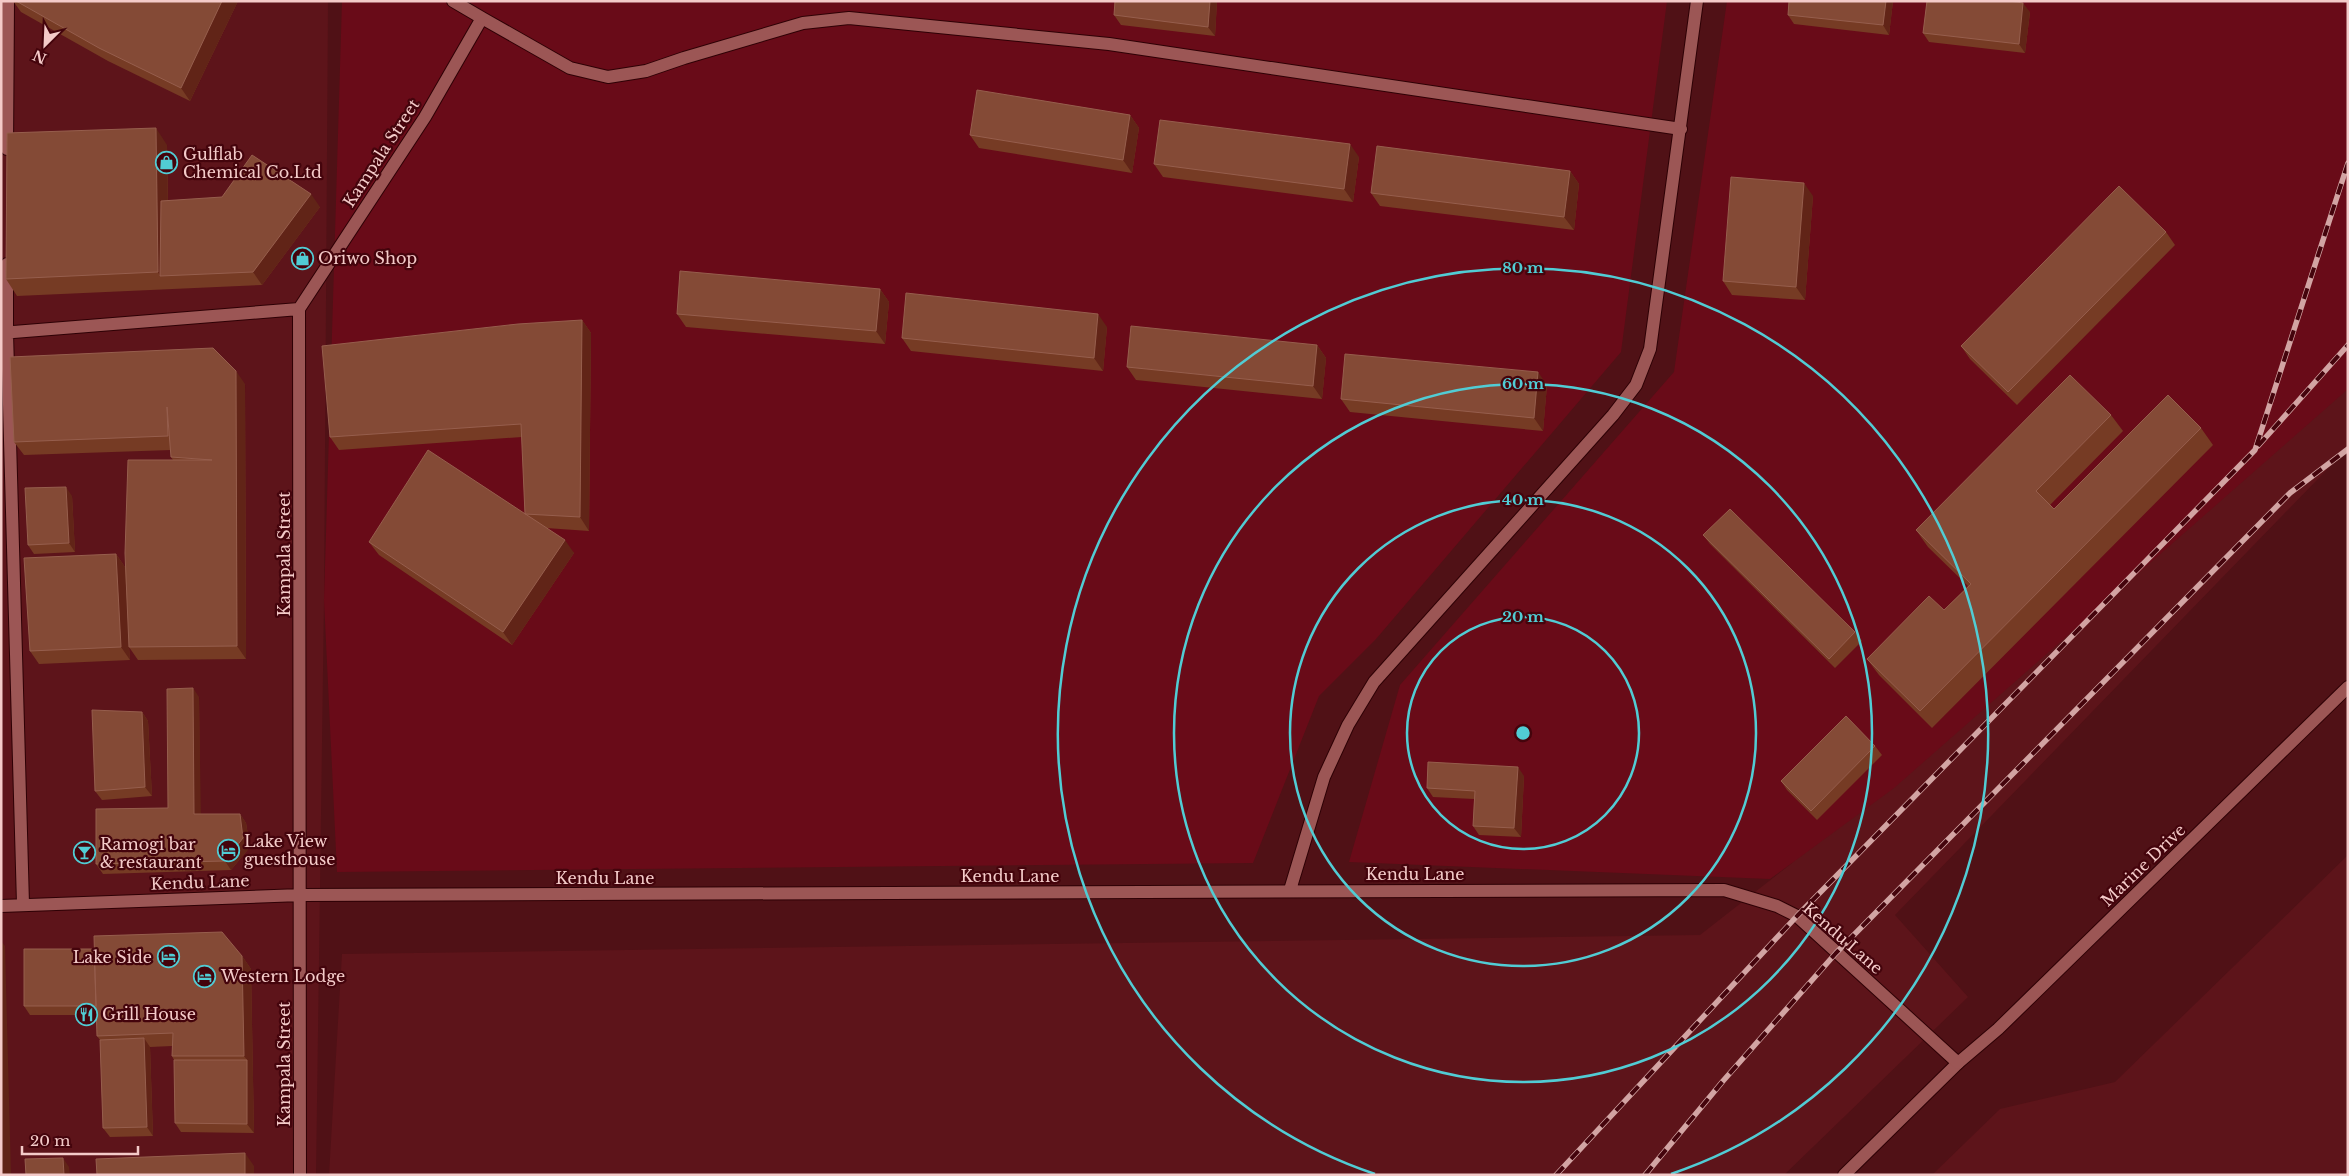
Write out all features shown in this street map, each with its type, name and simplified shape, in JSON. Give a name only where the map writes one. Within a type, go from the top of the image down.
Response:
[{"type":"street","points":[[7,157],[8,1]]},
{"type":"street","points":[[454,1],[570,68],[608,77],[646,71],[803,23],[849,18],[1108,44],[1681,129]]},
{"type":"street","points":[[1290,890],[1324,777],[1348,725],[1374,682],[1613,415],[1636,385],[1650,349],[1697,1]]},
{"type":"street","name":"Kampala Street","points":[[300,1175],[300,309],[426,117],[482,18]]},
{"type":"street","points":[[7,255],[4,333],[23,904]]},
{"type":"street","points":[[4,333],[300,309]]},
{"type":"street","name":"Marine Drive","points":[[1844,1175],[1958,1063],[1998,1029],[2348,686]]},
{"type":"street","name":"Kendu Lane","points":[[1,906],[301,896],[1290,890],[1724,890],[1777,906],[1797,916],[1958,1063]]},
{"type":"shaded area","points":[[1,1],[328,1],[324,600],[316,1175],[1,1175]]},
{"type":"shaded area","points":[[342,1],[1667,1],[1621,352],[1376,639],[1319,696],[1253,863],[337,872],[324,600]]},
{"type":"shaded area","points":[[1727,1],[2348,1],[2348,389],[1894,788],[1770,879],[1349,862],[1400,685],[1674,372]]},
{"type":"shaded area","points":[[2348,1],[2348,448],[1895,915],[1968,997],[1784,1175],[329,1175],[342,954],[1700,935],[1792,863]]},
{"type":"shaded area","points":[[2348,855],[2348,1175],[1932,1175],[2000,1109],[2115,1082]]},
{"type":"building","points":[[16,1],[222,1],[181,88],[99,48]]},
{"type":"building","points":[[1115,1],[1210,1],[1208,27],[1114,15]]},
{"type":"building","points":[[1789,1],[1886,1],[1883,25],[1788,15]]},
{"type":"building","points":[[1927,1],[2009,1],[2023,3],[2019,44],[1923,33]]},
{"type":"building","points":[[977,90],[1130,115],[1123,160],[970,135]]},
{"type":"building","points":[[1160,120],[1350,144],[1344,189],[1154,164]]},
{"type":"building","points":[[156,128],[158,272],[6,279],[7,133]]},
{"type":"building","points":[[1377,146],[1570,171],[1564,217],[1371,193]]},
{"type":"building","points":[[252,155],[311,194],[253,272],[160,276],[161,201],[222,197]]},
{"type":"building","points":[[1731,177],[1804,183],[1796,287],[1723,281]]},
{"type":"building","points":[[2119,186],[2166,232],[2008,392],[1961,346]]},
{"type":"building","points":[[680,271],[880,289],[876,331],[677,314]]},
{"type":"building","points":[[906,293],[1098,314],[1094,358],[902,338]]},
{"type":"building","points":[[582,320],[580,517],[525,514],[521,424],[330,437],[322,346],[518,324]]},
{"type":"building","points":[[1131,326],[1317,345],[1313,386],[1127,367]]},
{"type":"building","points":[[213,348],[236,371],[237,646],[129,647],[125,553],[128,460],[212,460],[171,457],[167,407],[168,436],[14,442],[10,357]]},
{"type":"building","points":[[1345,354],[1538,372],[1534,418],[1341,399]]},
{"type":"building","points":[[2070,375],[2111,415],[2036,491],[2054,509],[2168,395],[2201,428],[1920,711],[1867,659],[1929,596],[1944,610],[1971,584],[1916,530]]},
{"type":"building","points":[[428,450],[565,540],[503,632],[369,542]]},
{"type":"building","points":[[66,487],[69,543],[28,545],[25,488]]},
{"type":"building","points":[[1730,509],[1855,632],[1829,659],[1703,535]]},
{"type":"building","points":[[116,554],[121,647],[30,651],[24,558]]},
{"type":"building","points":[[193,688],[194,814],[240,814],[243,838],[225,861],[96,864],[96,809],[168,808],[167,689]]},
{"type":"building","points":[[92,710],[142,712],[145,787],[95,791]]},
{"type":"building","points":[[1846,716],[1875,746],[1811,811],[1781,781]]},
{"type":"building","points":[[1428,762],[1518,767],[1514,828],[1473,826],[1475,791],[1427,788]]},
{"type":"building","points":[[222,932],[242,956],[244,1056],[172,1056],[173,1033],[97,1036],[94,936]]},
{"type":"building","points":[[24,949],[94,949],[96,1006],[24,1006]]},
{"type":"building","points":[[144,1038],[147,1127],[103,1128],[100,1040]]},
{"type":"building","points":[[174,1060],[247,1060],[247,1124],[175,1123]]},
{"type":"building","points":[[245,1153],[245,1175],[97,1175],[96,1159]]},
{"type":"building","points":[[63,1158],[64,1175],[26,1175],[25,1159]]},
{"type":"railway","points":[[1556,1175],[1797,916],[2255,450],[2348,163]]},
{"type":"railway","points":[[2258,446],[2348,345]]},
{"type":"railway","points":[[1645,1175],[1723,1081],[1836,953],[2290,493],[2348,449]]},
{"type":"place","name":"Gulflab Chemical Co.Ltd","points":[[167,163]]},
{"type":"place","name":"Oriwo Shop","points":[[302,258]]},
{"type":"place","name":"Lake View guesthouse","points":[[228,850]]},
{"type":"place","name":"Ramogi bar & restaurant","points":[[84,853]]},
{"type":"place","name":"Lake Side","points":[[168,957]]},
{"type":"place","name":"Western Lodge","points":[[205,976]]},
{"type":"place","name":"Grill House","points":[[86,1014]]}]
